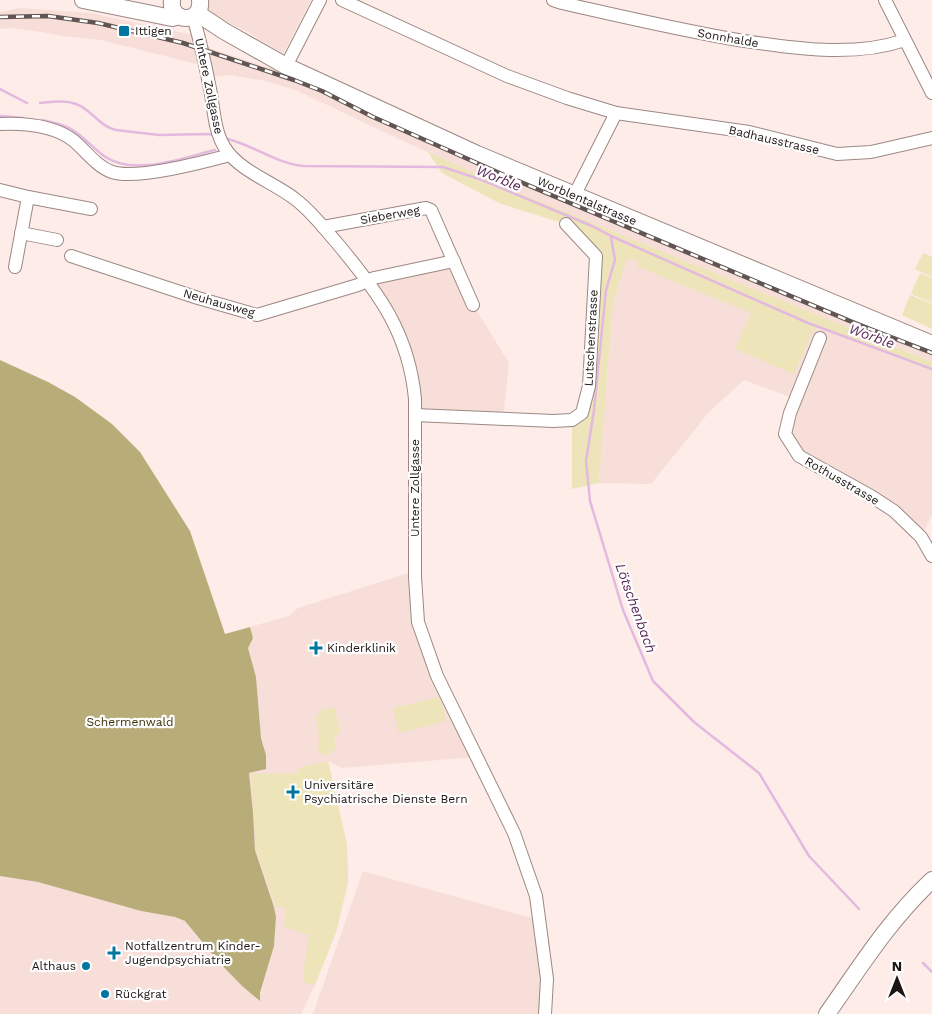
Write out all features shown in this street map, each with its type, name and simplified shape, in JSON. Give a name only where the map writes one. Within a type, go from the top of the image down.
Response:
[{"type":"main road","points":[[83,0],[172,18],[185,9]]},
{"type":"main road","name":"Worblentalstrasse","points":[[132,0],[185,9],[286,66],[477,154],[932,344]]},
{"type":"main road","points":[[827,1014],[878,940],[900,912],[932,880]]},
{"type":"street","points":[[286,66],[320,0]]},
{"type":"street","name":"Badhausstrasse","points":[[342,0],[507,76],[566,98],[616,113],[748,132],[837,154],[871,152],[932,138]]},
{"type":"street","name":"Sonnhalde","points":[[553,0],[703,34],[794,49],[853,49],[886,46],[905,40]]},
{"type":"street","points":[[885,0],[932,93]]},
{"type":"street","name":"Untere Zollgasse","points":[[185,9],[202,48],[218,130],[227,152],[240,164],[296,199],[323,227],[368,280],[384,303],[401,340],[412,374],[415,415],[415,577],[418,622],[437,676],[514,834],[536,896],[547,979],[545,1014]]},
{"type":"street","points":[[574,196],[616,113]]},
{"type":"street","points":[[0,124],[40,127],[63,134],[74,141],[101,165],[118,173],[130,174],[159,170],[227,152]]},
{"type":"street","points":[[0,190],[91,209]]},
{"type":"street","points":[[15,267],[28,196]]},
{"type":"street","name":"Sieberweg","points":[[323,227],[426,208],[431,210],[473,306]]},
{"type":"street","name":"Lutschenstrasse","points":[[415,415],[553,421],[572,420],[582,413],[589,386],[596,256],[566,224]]},
{"type":"street","points":[[21,233],[57,240]]},
{"type":"street","name":"Neuhausweg","points":[[71,256],[198,298],[257,315],[358,285],[368,280]]},
{"type":"street","points":[[368,280],[454,261]]},
{"type":"street","name":"Rothusstrasse","points":[[820,338],[790,412],[785,434],[799,456],[894,511],[921,537],[932,556]]},
{"type":"shaded area","points":[[207,0],[311,0],[283,54],[248,32],[215,16],[209,11]]},
{"type":"shaded area","points":[[19,8],[91,13],[193,35],[212,49],[294,76],[932,349],[932,362],[527,196],[401,140],[296,90],[265,81],[231,75],[208,77],[205,66],[101,40],[13,28],[0,29],[0,12]]},
{"type":"shaded area","points":[[428,152],[527,196],[932,362],[932,371],[819,327],[813,330],[794,374],[735,349],[751,313],[636,266],[639,260],[627,259],[613,303],[599,483],[572,489],[572,420],[582,413],[596,256],[566,224],[501,204],[442,173]]},
{"type":"shaded area","points":[[923,253],[932,257],[932,277],[915,269]]},
{"type":"shaded area","points":[[627,259],[639,260],[932,371],[932,515],[921,537],[894,511],[812,465],[785,434],[795,399],[744,380],[709,412],[651,484],[599,483],[613,303]]},
{"type":"shaded area","points":[[454,261],[473,305],[509,363],[503,419],[415,415],[415,399],[374,278]]},
{"type":"shaded area","points":[[920,273],[932,278],[932,303],[911,294]]},
{"type":"shaded area","points":[[910,295],[932,304],[932,329],[902,315]]},
{"type":"shaded area","name":"Universitäre Psychiatrische Dienste Bern","points":[[415,571],[418,622],[476,757],[342,768],[328,761],[347,845],[348,883],[336,932],[301,1014],[0,1014],[0,876],[38,882],[141,911],[175,917],[185,921],[204,946],[242,986],[259,1000],[274,946],[276,917],[255,850],[249,773],[266,768],[264,746],[261,738],[256,677],[248,648],[253,638],[250,627],[289,616],[298,608]]},
{"type":"shaded area","points":[[440,697],[446,721],[399,733],[393,708]]},
{"type":"shaded area","points":[[335,708],[340,732],[334,738],[336,749],[325,756],[317,749],[319,739],[316,716],[324,709]]},
{"type":"shaded area","points":[[328,761],[347,845],[348,883],[336,932],[315,985],[304,982],[303,974],[309,935],[284,927],[286,908],[276,907],[256,850],[251,774],[298,773],[298,768]]},
{"type":"shaded area","points":[[363,871],[539,920],[545,1014],[313,1014]]},
{"type":"green space","name":"Schermenwald","points":[[0,360],[48,382],[75,397],[112,424],[140,452],[190,531],[225,634],[250,627],[253,638],[248,648],[256,677],[261,738],[266,755],[266,769],[249,773],[255,850],[276,917],[274,946],[260,993],[260,1001],[242,986],[216,959],[185,921],[175,917],[141,911],[38,882],[0,876]]},
{"type":"waterway","name":"Worble","points":[[0,89],[27,103]]},
{"type":"waterway","name":"Worble","points":[[40,103],[63,102],[76,104],[105,125],[116,130],[159,135],[214,135]]},
{"type":"waterway","points":[[0,116],[23,118]]},
{"type":"waterway","points":[[42,120],[63,125],[82,137],[104,156],[116,162],[129,165],[158,164],[215,150]]},
{"type":"waterway","name":"Worble","points":[[224,138],[244,144],[283,161],[303,166],[443,167],[482,180],[592,226],[808,323],[932,369]]},
{"type":"waterway","name":"Lötschenbach","points":[[611,237],[615,260],[606,290],[594,410],[586,461],[590,501],[623,610],[653,681],[694,722],[759,773],[809,856],[859,909]]},
{"type":"waterway","name":"Lötschenbach","points":[[923,963],[932,972]]},
{"type":"railway","points":[[0,17],[48,16],[98,23],[183,43],[294,80],[322,91],[373,117],[504,175],[852,322],[932,353]]},
{"type":"place","name":"Ittigen","points":[[124,31]]},
{"type":"place","name":"Kinderklinik","points":[[316,648]]},
{"type":"place","name":"Universitäre Psychiatrische Dienste Bern","points":[[293,792]]},
{"type":"place","name":"Notfallzentrum Kinder- Jugendpsychiatrie","points":[[114,953]]},
{"type":"place","name":"Althaus","points":[[86,966]]},
{"type":"place","name":"Rückgrat","points":[[105,994]]}]
